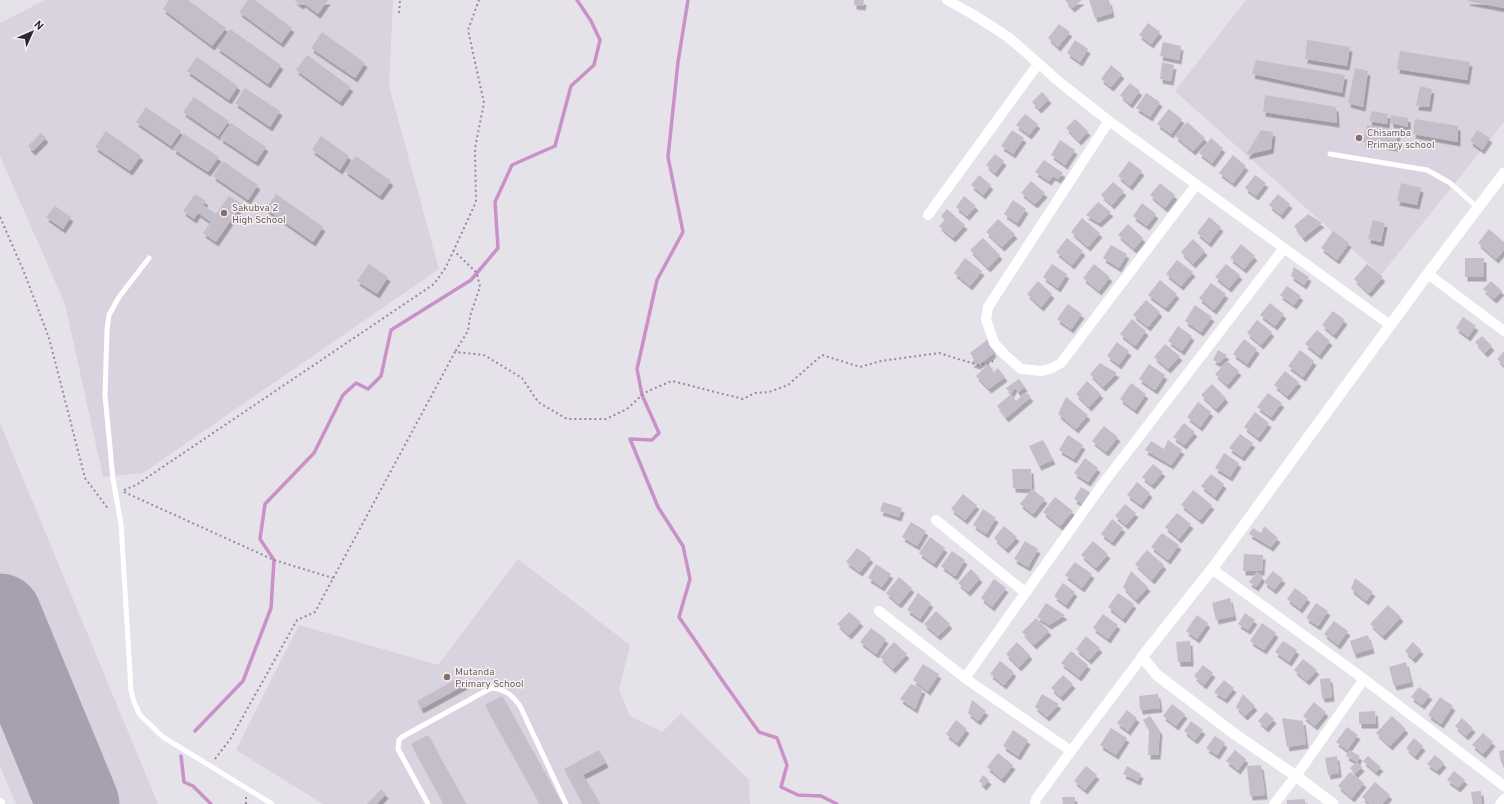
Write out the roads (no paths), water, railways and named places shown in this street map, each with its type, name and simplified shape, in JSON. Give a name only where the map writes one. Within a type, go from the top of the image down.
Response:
[{"type":"street","points":[[946,0],[1008,37],[1038,64],[1109,121],[1390,325]]},
{"type":"street","points":[[928,215],[1038,64]]},
{"type":"street","points":[[1109,121],[988,307],[986,319],[994,343],[1005,355],[1022,369],[1042,371],[1061,363],[1196,185]]},
{"type":"street","points":[[1035,804],[1036,799],[1070,751],[1212,569],[1428,274],[1478,208],[1502,180]]},
{"type":"street","points":[[965,678],[1102,485],[1284,248]]},
{"type":"street","points":[[1428,274],[1504,331]]},
{"type":"street","points":[[936,520],[1022,590],[1028,590]]},
{"type":"street","points":[[1212,569],[1364,678],[1504,786]]},
{"type":"street","points":[[879,611],[965,678],[1070,751]]},
{"type":"street","points":[[1142,657],[1163,679],[1236,735],[1296,776],[1333,804]]},
{"type":"street","points":[[1274,804],[1296,776],[1364,678]]},
{"type":"street","points":[[1500,804],[1504,799]]},
{"type":"lane","points":[[1330,154],[1427,170],[1450,183],[1478,208]]},
{"type":"lane","points":[[149,258],[120,297],[109,315],[107,329],[106,395],[112,479],[121,524],[131,690],[134,702],[140,715],[163,736],[272,804]]},
{"type":"lane","points":[[428,804],[398,749],[399,740],[491,688],[500,688],[508,692],[520,706],[566,804]]},
{"type":"waterway","points":[[195,731],[243,681],[271,608],[274,560],[260,539],[265,504],[314,453],[343,395],[356,383],[368,389],[381,376],[391,330],[471,280],[498,248],[495,202],[512,165],[555,146],[571,86],[594,65],[600,40],[591,21],[577,0]]},
{"type":"waterway","points":[[688,0],[678,62],[668,157],[683,232],[657,280],[637,369],[642,395],[659,433],[652,440],[630,439],[658,507],[683,546],[690,579],[679,617],[759,732],[777,738],[787,765],[781,787],[798,795],[821,796],[837,804]]},
{"type":"waterway","points":[[181,756],[184,782],[193,786],[211,804]]},
{"type":"place","name":"Chisamba Primary school","points":[[1359,138]]},
{"type":"place","name":"Sakubva 2 High School","points":[[224,213]]},
{"type":"place","name":"Mutanda Primary School","points":[[447,677]]}]
